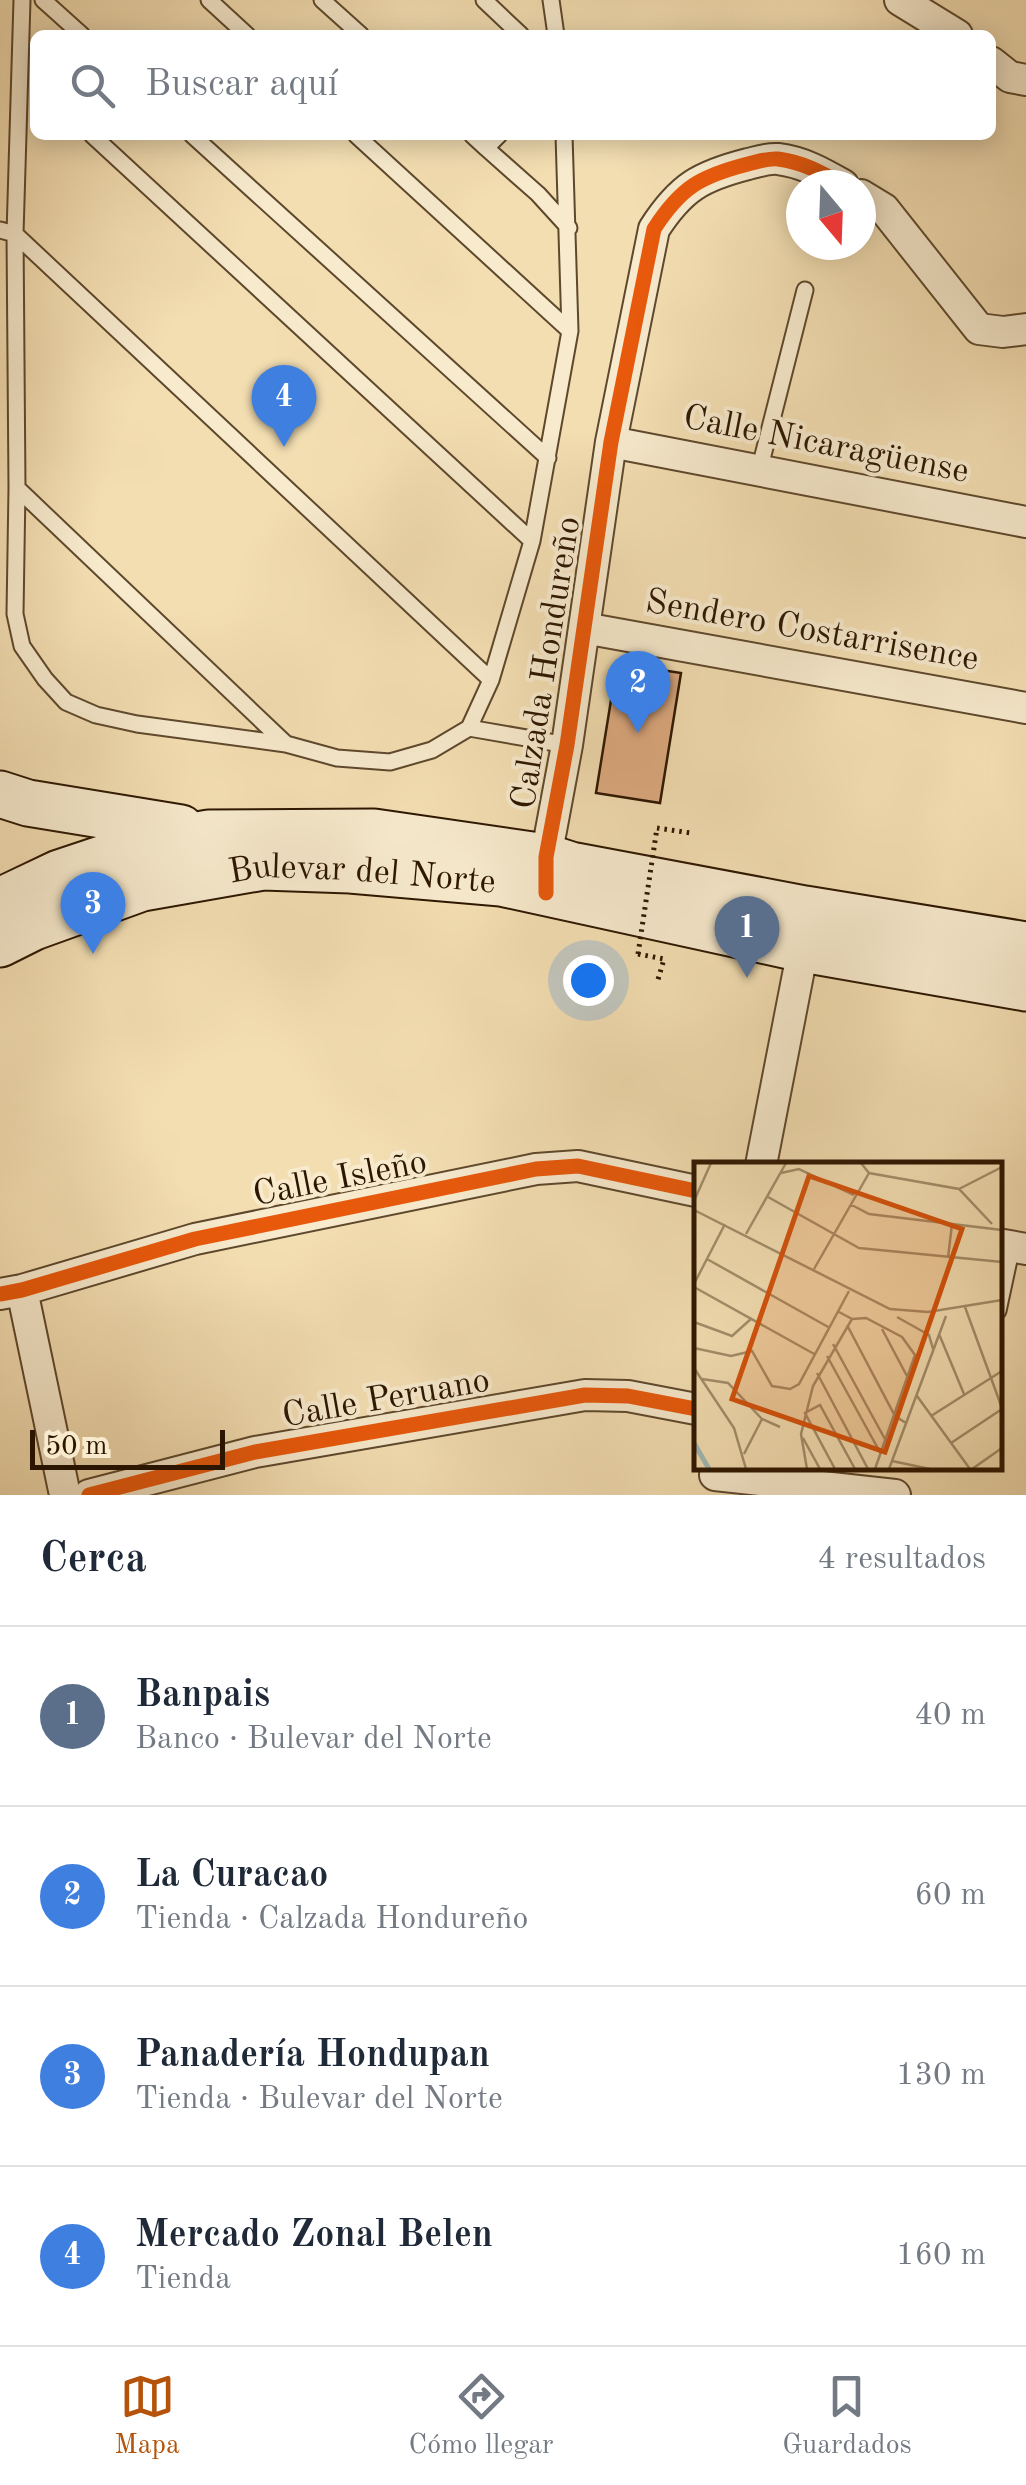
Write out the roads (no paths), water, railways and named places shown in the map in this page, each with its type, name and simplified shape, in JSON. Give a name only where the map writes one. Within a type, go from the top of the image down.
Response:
[{"type":"main road","points":[[0,794],[28,803],[208,833]]},
{"type":"main road","name":"Bulevar del Norte","points":[[0,901],[60,873],[140,846],[208,833],[374,832],[546,875],[803,949],[1026,988]]},
{"type":"main road","name":"Bulevar del Norte","points":[[0,944],[34,927],[142,888],[262,867],[501,883],[546,875],[571,865],[785,906],[1026,945]]},
{"type":"street","points":[[900,0],[950,30]]},
{"type":"street","points":[[996,66],[1010,76],[1026,80]]},
{"type":"street","name":"Calzada Hondureño","points":[[546,875],[611,442],[654,228],[668,207],[697,181],[718,172],[774,158],[817,170]]},
{"type":"street","points":[[876,204],[884,209],[979,329],[1026,330]]},
{"type":"street","name":"Calle Nicaragüense","points":[[611,442],[1026,522]]},
{"type":"street","name":"Sendero Costarrisence","points":[[584,628],[1026,708]]},
{"type":"street","points":[[762,1162],[803,949]]},
{"type":"street","name":"Calle Isleño","points":[[11,1292],[196,1238],[536,1170],[578,1166],[694,1190]]},
{"type":"street","points":[[11,1292],[65,1495]]},
{"type":"street","name":"Calle Peruano","points":[[89,1495],[255,1452],[585,1395],[628,1396],[694,1409]]},
{"type":"street","points":[[714,1479],[894,1495]]},
{"type":"lane","points":[[22,0],[8,232],[17,488],[14,614],[22,646],[45,679],[66,702],[96,715],[286,744],[338,758],[390,762],[432,750],[469,728],[491,680],[532,541],[570,331],[564,140]]},
{"type":"lane","points":[[43,0],[76,30]]},
{"type":"lane","points":[[209,0],[242,30]]},
{"type":"lane","points":[[322,0],[355,30]]},
{"type":"lane","points":[[484,0],[516,30]]},
{"type":"lane","points":[[552,0],[555,30]]},
{"type":"lane","points":[[19,68],[30,78]]},
{"type":"lane","points":[[97,140],[532,541]]},
{"type":"lane","points":[[198,140],[548,458]]},
{"type":"lane","points":[[361,140],[570,331]]},
{"type":"lane","points":[[477,140],[538,194],[568,228]]},
{"type":"lane","points":[[486,148],[493,140]]},
{"type":"lane","points":[[8,232],[491,680]]},
{"type":"lane","points":[[759,471],[805,290]]},
{"type":"lane","points":[[17,488],[286,744]]},
{"type":"lane","points":[[469,728],[566,745]]},
{"type":"lane","points":[[1001,1297],[1012,1246]]},
{"type":"place","name":"Mercado Zonal Belen","points":[[284,447]]},
{"type":"place","name":"La Curacao","points":[[638,733]]},
{"type":"place","name":"Panadería Hondupan","points":[[93,954]]},
{"type":"place","name":"Banpais","points":[[747,978]]}]
